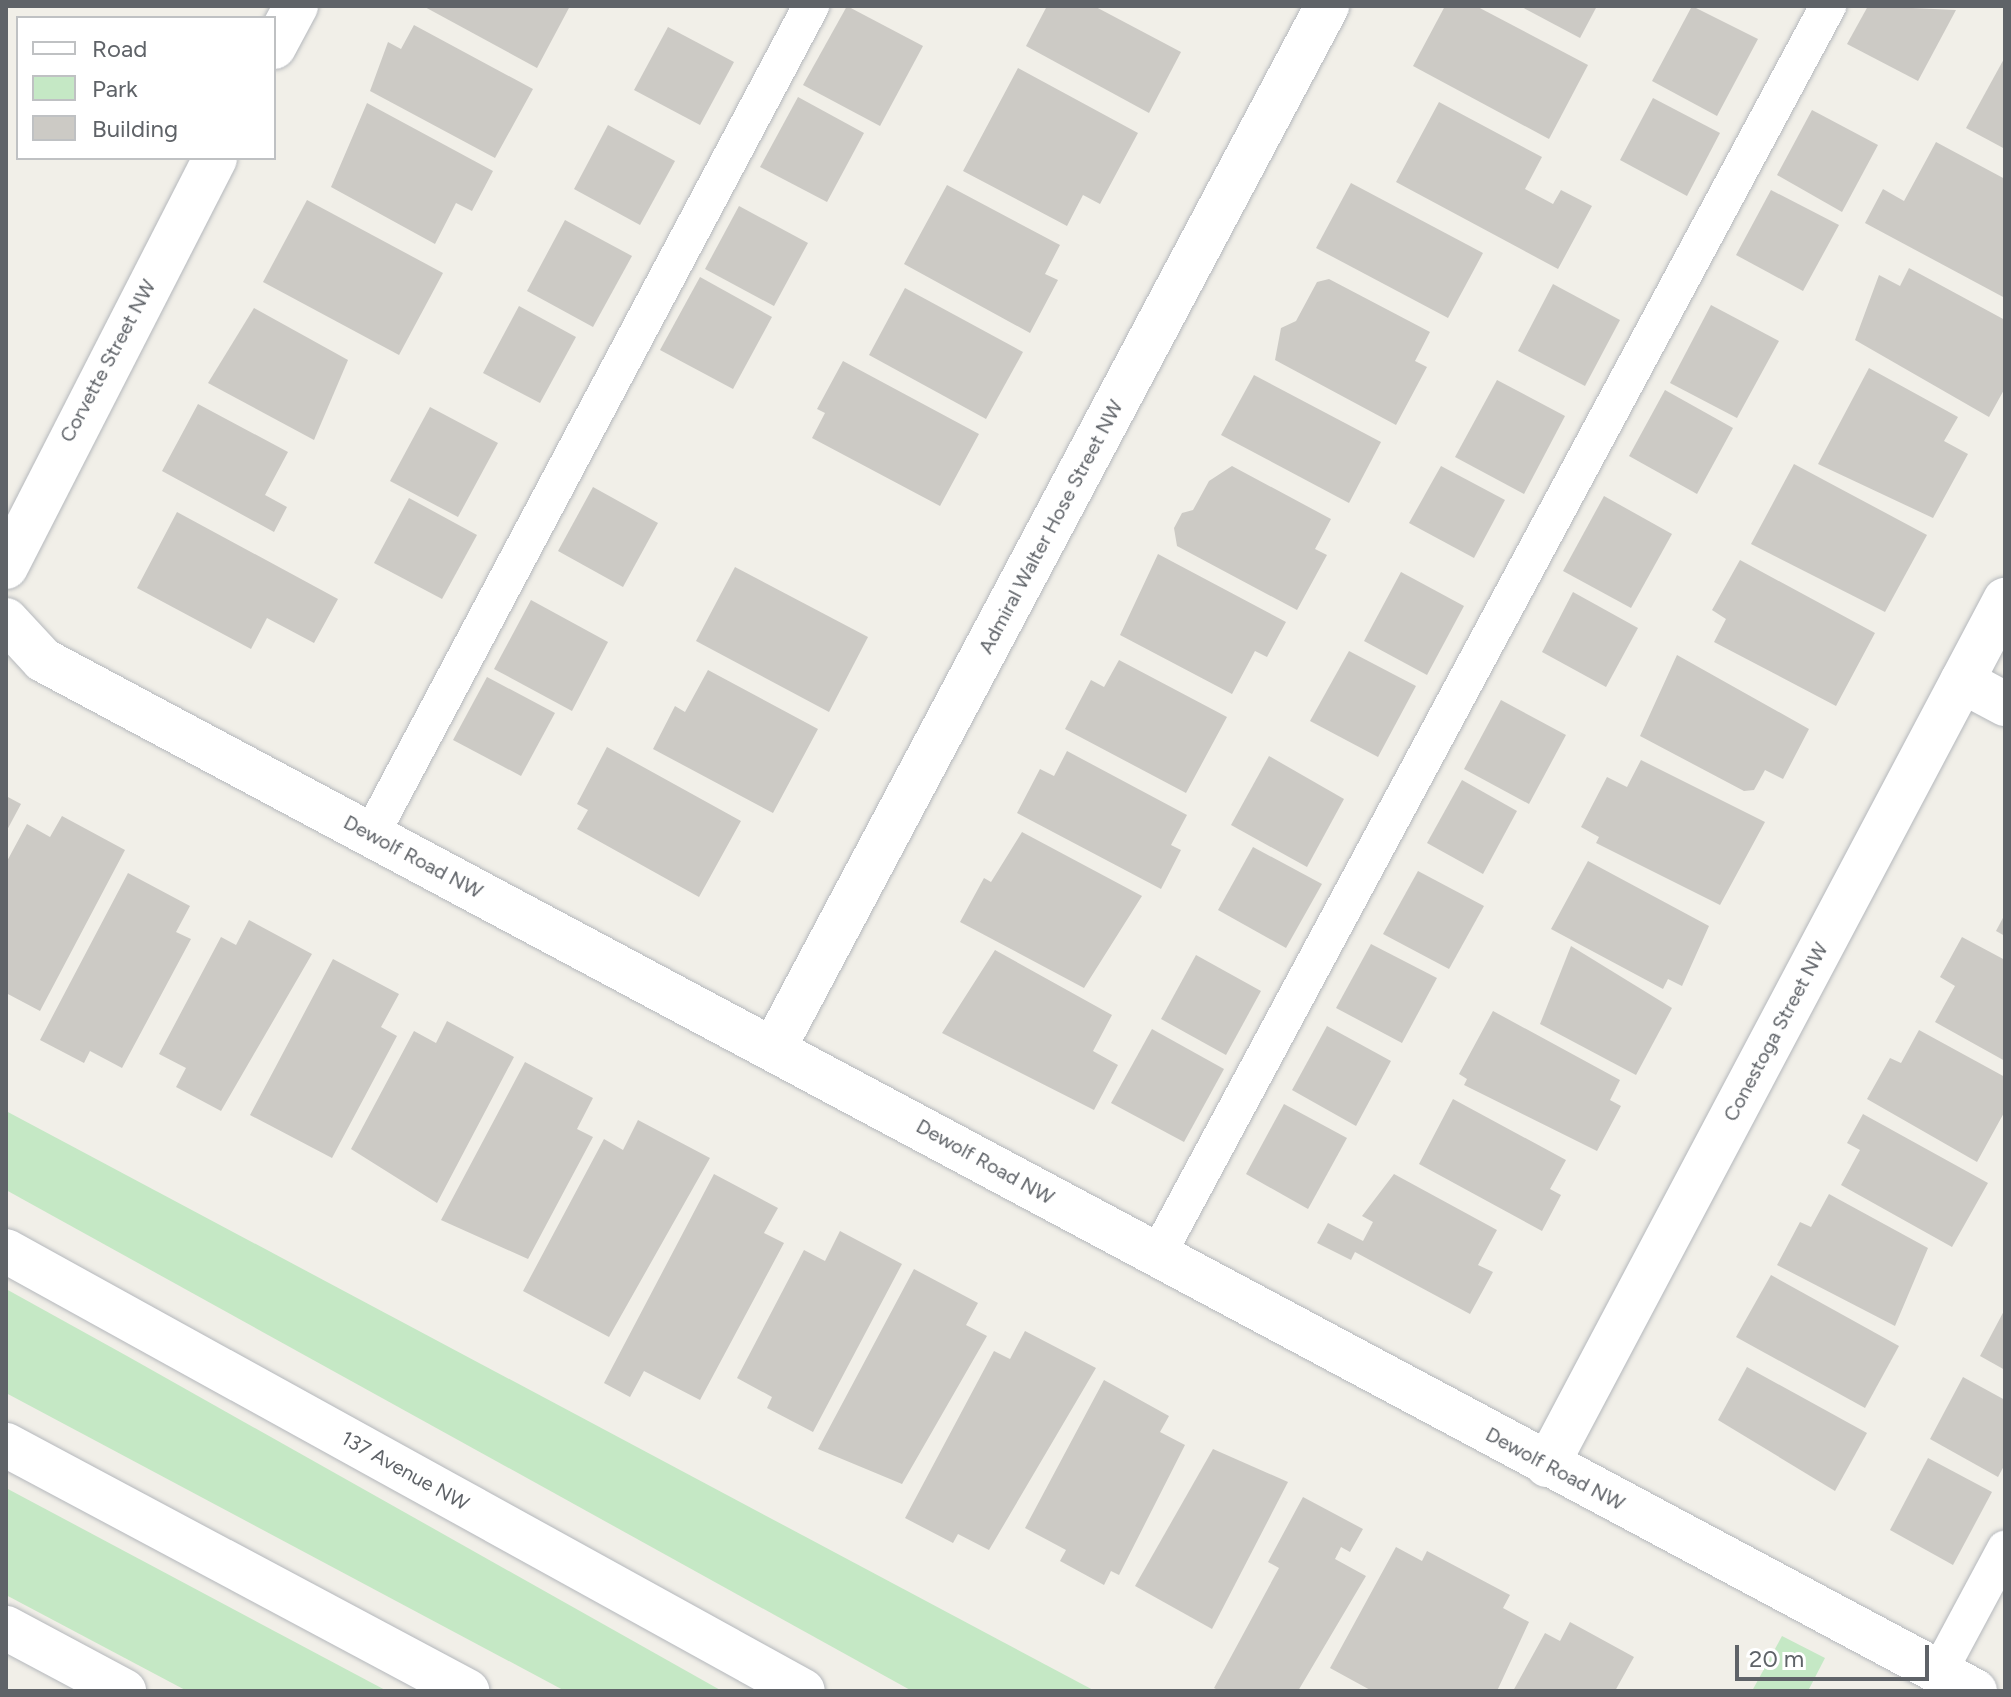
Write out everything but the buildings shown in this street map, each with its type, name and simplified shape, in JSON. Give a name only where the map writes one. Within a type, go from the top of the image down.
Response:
[{"type":"street","points":[[276,43],[296,6]]},
{"type":"street","name":"Admiral Walter Hose Street NW","points":[[774,1048],[1327,6]]},
{"type":"street","name":"Corvette Street NW","points":[[6,567],[214,160]]},
{"type":"street","name":"Conestoga Street NW","points":[[1547,1465],[2005,600]]},
{"type":"street","name":"Dewolf Road NW","points":[[6,620],[43,660],[1957,1681]]},
{"type":"street","points":[[1962,681],[2005,704]]},
{"type":"street","name":"137 Avenue NW","points":[[6,1251],[803,1691]]},
{"type":"street","points":[[6,1445],[467,1691]]},
{"type":"street","points":[[6,1628],[124,1691]]},
{"type":"lane","points":[[371,835],[811,6]]},
{"type":"lane","points":[[1157,1256],[1828,6]]},
{"type":"lane","points":[[1957,1681],[2005,1549]]},
{"type":"green space","points":[[6,1111],[1095,1691],[912,1691],[6,1190]]},
{"type":"green space","points":[[6,1289],[722,1691],[565,1691],[6,1393]]},
{"type":"green space","points":[[6,1488],[387,1691],[187,1691],[6,1595]]},
{"type":"green space","points":[[1782,1636],[1825,1658],[1808,1691],[1752,1691]]}]
